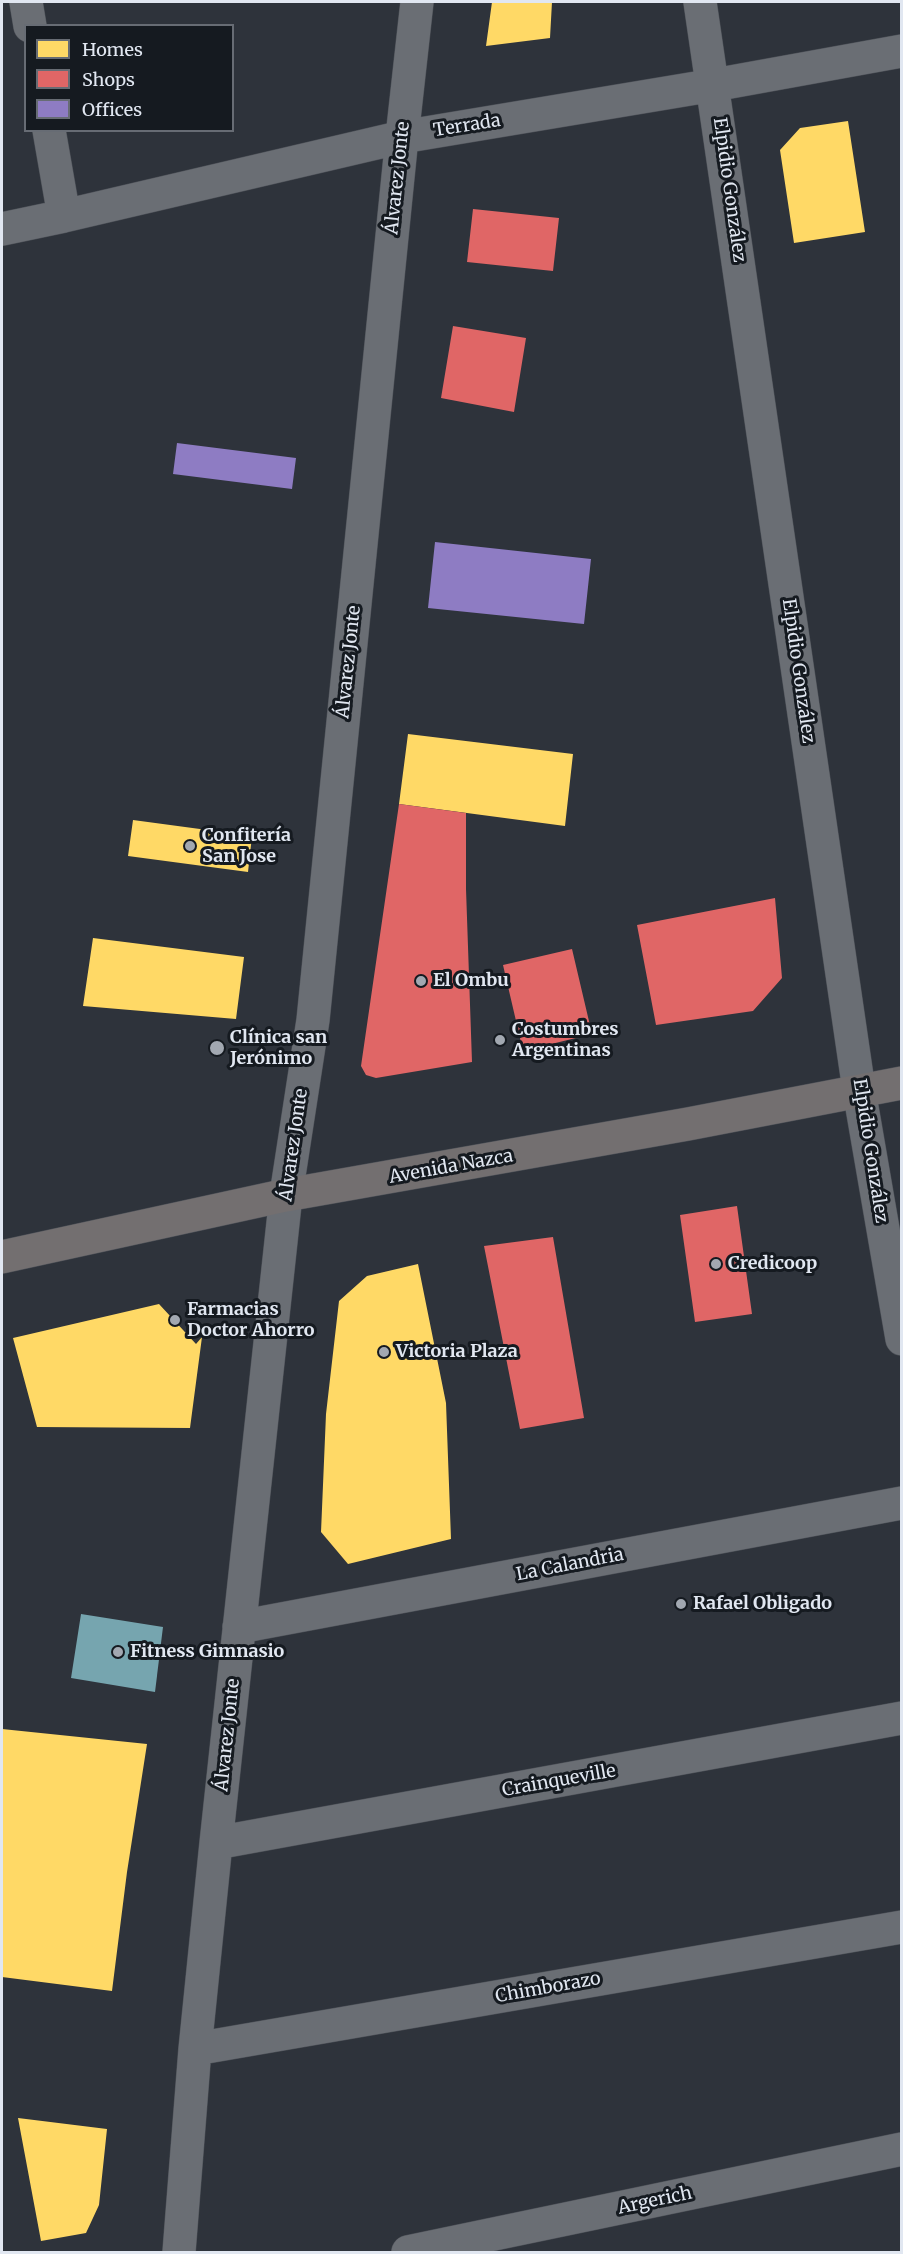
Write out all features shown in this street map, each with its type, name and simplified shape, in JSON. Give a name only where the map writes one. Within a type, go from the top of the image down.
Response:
[{"type":"main road","name":"Avenida Nazca","points":[[2,1257],[286,1195],[665,1128],[902,1083]]},
{"type":"street","points":[[26,2],[30,24]]},
{"type":"street","name":"Álvarez Jonte","points":[[179,2253],[195,2049],[216,1843],[286,1195],[313,1020],[417,2]]},
{"type":"street","name":"Elpidio González","points":[[700,2],[714,85],[859,1090],[902,1339]]},
{"type":"street","name":"Terrada","points":[[2,229],[402,137],[902,51]]},
{"type":"street","points":[[49,132],[64,216]]},
{"type":"street","name":"La Calandria","points":[[239,1627],[902,1503]]},
{"type":"street","name":"Crainqueville","points":[[216,1843],[902,1718]]},
{"type":"street","name":"Chimborazo","points":[[195,2049],[902,1927]]},
{"type":"street","name":"Argerich","points":[[408,2253],[902,2149]]},
{"type":"building: Homes","points":[[492,2],[552,2],[550,38],[486,46]]},
{"type":"building: Homes","points":[[848,121],[865,232],[794,243],[780,150],[800,128]]},
{"type":"building: Homes","points":[[408,734],[573,754],[565,826],[399,804]]},
{"type":"building: Homes","name":"Confitería San Jose","points":[[133,820],[252,836],[248,872],[128,856]]},
{"type":"building: Homes","points":[[93,938],[244,957],[236,1019],[83,1006]]},
{"type":"building: Homes","points":[[418,1264],[446,1403],[451,1539],[348,1564],[321,1532],[326,1414],[339,1301],[367,1276]]},
{"type":"building: Homes","points":[[159,1304],[196,1344],[202,1337],[190,1428],[37,1427],[13,1338]]},
{"type":"building: Homes","points":[[2,1729],[147,1744],[127,1872],[112,1991],[2,1977]]},
{"type":"building: Homes","points":[[18,2118],[107,2129],[99,2205],[86,2233],[41,2241]]},
{"type":"building: Shops","points":[[473,209],[559,218],[553,271],[467,262]]},
{"type":"building: Shops","points":[[453,326],[526,338],[514,412],[441,398]]},
{"type":"building: Shops","name":"El Ombu","points":[[399,804],[466,813],[466,889],[472,1062],[376,1078],[366,1075],[361,1066]]},
{"type":"building: Shops","points":[[775,898],[782,978],[753,1011],[656,1025],[637,925]]},
{"type":"building: Shops","points":[[572,949],[592,1034],[523,1051],[503,965]]},
{"type":"building: Shops","name":"Credicoop","points":[[737,1206],[752,1314],[695,1322],[680,1215]]},
{"type":"building: Shops","points":[[553,1237],[584,1418],[520,1429],[484,1246]]},
{"type":"building: Offices","points":[[177,443],[296,458],[292,489],[173,474]]},
{"type":"building: Offices","points":[[435,542],[591,559],[584,624],[428,608]]},
{"type":"building: Public","name":"Fitness Gimnasio","points":[[81,1614],[163,1627],[155,1692],[71,1678]]},
{"type":"place","name":"Confitería San Jose","points":[[190,846]]},
{"type":"place","name":"El Ombu","points":[[421,981]]},
{"type":"place","name":"Costumbres Argentinas","points":[[500,1040]]},
{"type":"place","name":"Clínica san Jerónimo","points":[[217,1048]]},
{"type":"place","name":"Credicoop","points":[[716,1264]]},
{"type":"place","name":"Farmacias Doctor Ahorro","points":[[175,1320]]},
{"type":"place","name":"Victoria Plaza","points":[[384,1352]]},
{"type":"place","name":"Rafael Obligado","points":[[681,1604]]},
{"type":"place","name":"Fitness Gimnasio","points":[[118,1652]]}]
